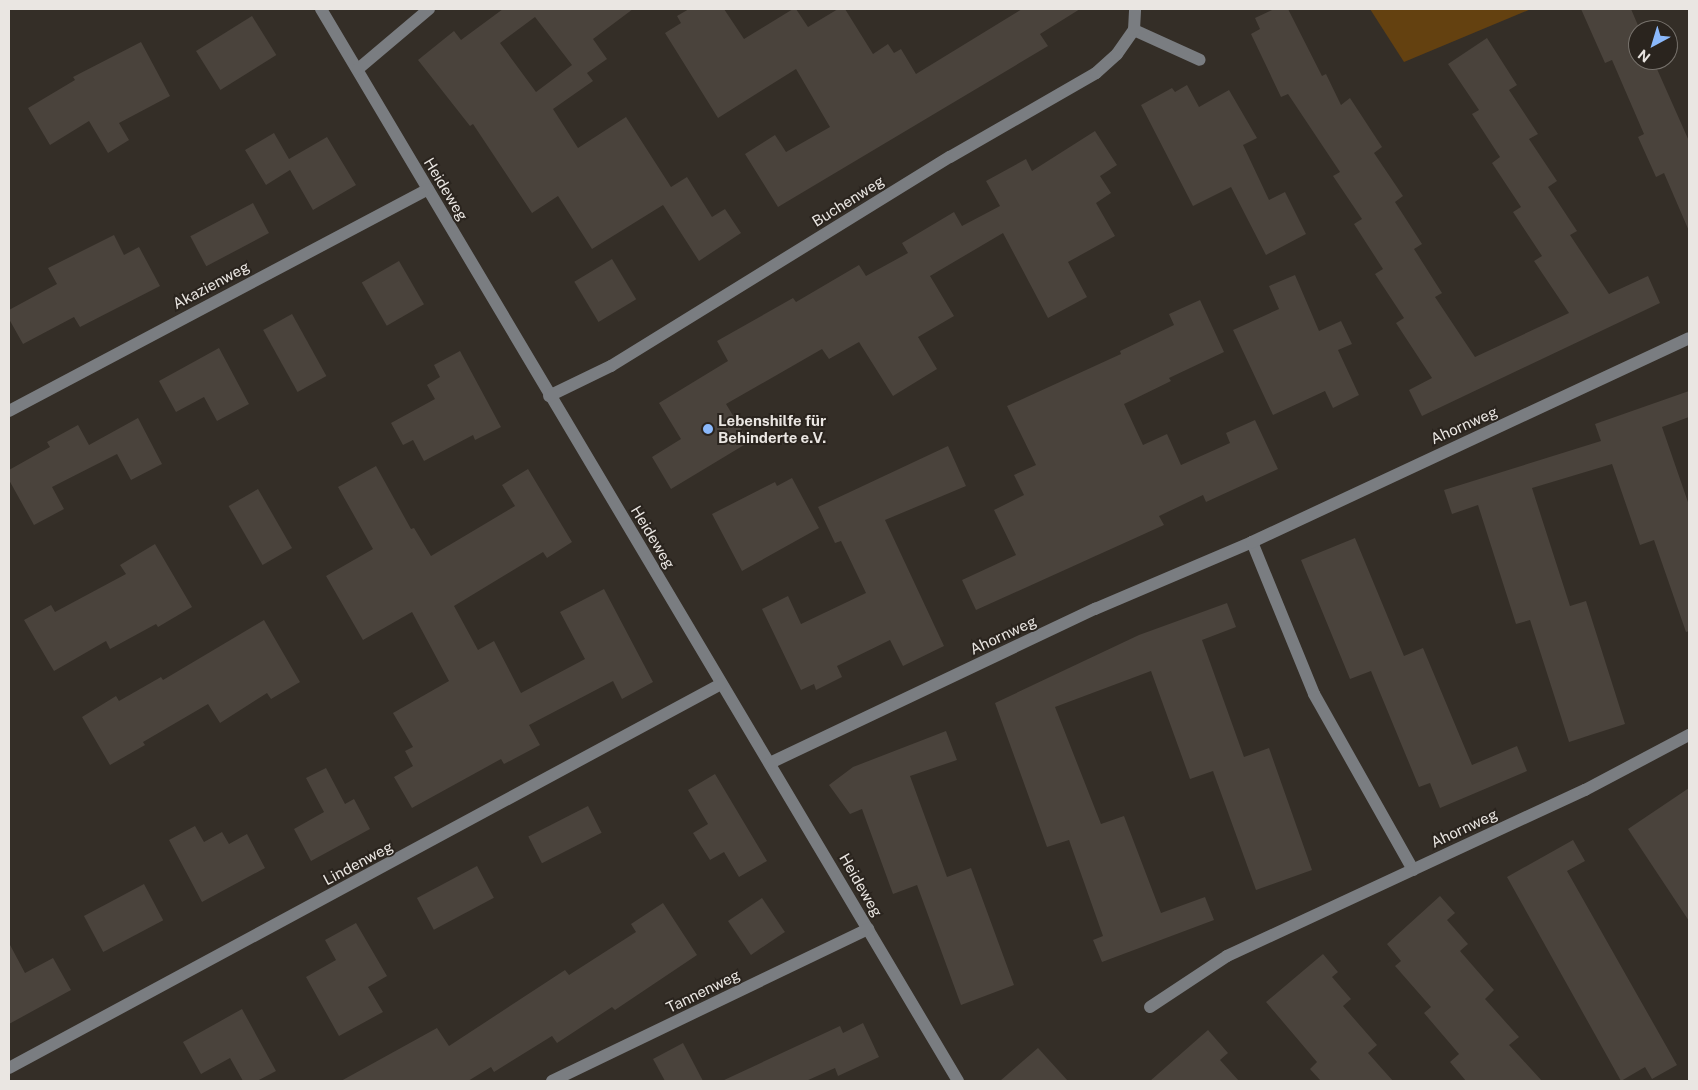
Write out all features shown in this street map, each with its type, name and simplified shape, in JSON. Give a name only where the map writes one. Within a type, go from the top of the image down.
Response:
[{"type":"street","name":"Heideweg","points":[[321,9],[549,396],[770,763],[958,1081]]},
{"type":"street","points":[[358,69],[429,9]]},
{"type":"street","name":"Buchenweg","points":[[549,396],[611,366],[950,157],[1096,73],[1117,54],[1134,30],[1136,9]]},
{"type":"street","points":[[1134,30],[1200,60]]},
{"type":"street","name":"Akazienweg","points":[[9,411],[428,189]]},
{"type":"street","name":"Ahornweg","points":[[770,763],[1095,610],[1252,542],[1689,338]]},
{"type":"street","points":[[1252,542],[1314,694],[1413,870]]},
{"type":"street","name":"Lindenweg","points":[[9,1068],[721,684]]},
{"type":"street","name":"Ahornweg","points":[[1150,1007],[1227,956],[1585,790],[1689,735]]},
{"type":"street","name":"Tannenweg","points":[[552,1081],[868,929]]},
{"type":"shaded area","points":[[1370,9],[1531,9],[1404,62]]},
{"type":"building","points":[[503,9],[633,9],[593,39],[607,59],[587,73],[593,81],[553,109],[578,148],[626,117],[671,187],[687,177],[712,217],[725,209],[741,233],[699,261],[663,205],[592,249],[558,196],[532,213],[473,124],[470,126],[418,60],[454,31],[461,40]],"holes":[[[535,17],[572,65],[536,92],[500,43]]]},
{"type":"building","points":[[689,9],[724,9],[744,39],[793,9],[796,9],[808,27],[838,9],[845,9],[873,54],[888,44],[894,53],[901,49],[916,74],[1022,9],[1080,9],[1040,34],[1048,46],[778,207],[745,154],[775,135],[786,152],[830,127],[796,69],[718,118],[665,33],[681,23],[677,16]]},
{"type":"building","points":[[1274,9],[1288,9],[1322,76],[1326,74],[1341,105],[1350,98],[1382,147],[1374,153],[1403,196],[1395,202],[1422,244],[1414,249],[1442,293],[1435,297],[1475,357],[1569,313],[1534,261],[1542,256],[1513,212],[1521,207],[1492,163],[1500,157],[1472,114],[1479,110],[1448,64],[1487,38],[1517,85],[1509,90],[1538,134],[1529,139],[1557,181],[1548,187],[1577,231],[1570,235],[1609,294],[1648,276],[1660,303],[1422,416],[1409,390],[1432,378],[1396,323],[1404,318],[1375,274],[1383,269],[1354,224],[1362,219],[1333,176],[1340,172],[1288,94],[1281,97],[1251,34],[1260,29],[1255,18]]},
{"type":"building","points":[[1581,9],[1631,9],[1636,20],[1628,20],[1628,70],[1657,70],[1689,141],[1689,231],[1664,173],[1656,177],[1638,137],[1644,134],[1612,60],[1605,63]]},
{"type":"building","points":[[252,16],[276,55],[220,90],[196,51]]},
{"type":"building","points":[[141,42],[170,96],[119,123],[129,140],[108,153],[89,121],[50,145],[28,108],[75,80],[73,77]]},
{"type":"building","points":[[1187,85],[1199,107],[1229,90],[1257,138],[1243,145],[1269,200],[1285,192],[1306,234],[1266,255],[1231,187],[1193,206],[1141,105],[1172,88],[1175,92]]},
{"type":"building","points":[[1095,131],[1117,165],[1100,176],[1111,193],[1096,203],[1115,236],[1068,262],[1087,297],[1048,318],[1003,233],[930,276],[954,316],[918,337],[937,369],[893,396],[859,342],[829,359],[822,349],[726,404],[749,442],[671,489],[652,457],[681,439],[659,403],[728,361],[717,341],[793,298],[796,302],[859,265],[866,276],[908,253],[902,243],[954,212],[962,226],[1000,206],[986,181],[1026,159],[1032,171]]},
{"type":"building","points":[[274,133],[289,159],[327,137],[356,185],[313,210],[290,170],[266,185],[245,150]]},
{"type":"building","points":[[253,203],[269,233],[206,266],[190,236]]},
{"type":"building","points":[[114,235],[124,255],[139,247],[160,286],[80,327],[74,317],[23,344],[9,319],[9,310],[57,284],[48,268]]},
{"type":"building","points":[[612,259],[636,299],[598,322],[574,282]]},
{"type":"building","points":[[399,261],[424,304],[387,326],[362,282]]},
{"type":"building","points":[[1295,275],[1319,331],[1341,321],[1352,344],[1338,350],[1359,395],[1333,408],[1325,391],[1273,415],[1233,330],[1279,309],[1269,286]]},
{"type":"building","points":[[1200,300],[1224,352],[1169,378],[1171,381],[1124,404],[1143,445],[1167,434],[1181,465],[1230,443],[1226,433],[1255,420],[1278,469],[1206,502],[1203,495],[1159,516],[1164,525],[976,610],[962,580],[1016,555],[994,510],[1024,495],[1014,475],[1036,465],[1007,406],[1121,354],[1120,351],[1174,325],[1169,314]]},
{"type":"building","points":[[292,314],[326,376],[298,392],[263,330]]},
{"type":"building","points":[[219,348],[249,404],[217,421],[204,397],[176,412],[159,381]]},
{"type":"building","points":[[460,351],[501,427],[475,440],[473,435],[424,461],[413,440],[403,445],[391,423],[435,399],[427,385],[440,377],[434,365]]},
{"type":"building","points":[[1689,391],[1689,417],[1662,427],[1689,505],[1689,631],[1686,632],[1654,540],[1640,545],[1612,464],[1532,488],[1570,606],[1586,601],[1625,724],[1569,742],[1530,620],[1516,624],[1478,505],[1452,514],[1444,490],[1601,441],[1595,424]]},
{"type":"building","points":[[138,418],[162,464],[131,480],[117,454],[52,487],[64,509],[34,525],[9,480],[9,470],[50,447],[47,442],[78,425],[89,445]]},
{"type":"building","points":[[948,446],[966,486],[885,520],[944,646],[903,666],[890,640],[837,666],[842,677],[816,690],[814,684],[801,690],[762,609],[788,596],[801,624],[866,593],[841,541],[835,543],[818,507]]},
{"type":"building","points":[[376,466],[411,529],[414,528],[431,556],[515,506],[502,485],[528,469],[572,542],[547,558],[543,552],[454,606],[478,650],[494,641],[521,693],[585,659],[560,612],[604,589],[653,682],[622,699],[613,681],[529,725],[540,745],[504,764],[501,759],[412,808],[394,777],[413,766],[405,751],[413,747],[393,713],[449,681],[412,612],[363,640],[326,576],[373,549],[338,487]]},
{"type":"building","points":[[792,478],[819,528],[742,571],[712,514],[775,482],[777,486]]},
{"type":"building","points":[[258,489],[292,548],[263,565],[229,506]]},
{"type":"building","points":[[1355,538],[1404,656],[1423,648],[1472,765],[1517,746],[1527,771],[1440,808],[1430,783],[1419,787],[1371,671],[1350,679],[1301,560]]},
{"type":"building","points":[[155,544],[192,607],[158,627],[156,624],[110,649],[106,641],[54,671],[24,620],[51,605],[55,612],[126,574],[120,565]]},
{"type":"building","points":[[1227,603],[1236,627],[1202,640],[1244,757],[1269,748],[1312,870],[1256,890],[1213,771],[1190,779],[1151,671],[1055,707],[1101,824],[1124,816],[1161,913],[1205,897],[1214,920],[1102,962],[1093,940],[1103,936],[1069,840],[1047,847],[995,703],[1139,635]]},
{"type":"building","points":[[264,620],[300,682],[271,699],[267,693],[220,723],[208,704],[143,742],[145,745],[110,765],[82,717],[116,696],[119,701],[161,677],[163,680]]},
{"type":"building","points":[[946,731],[957,760],[910,776],[947,877],[971,868],[1014,985],[961,1005],[917,885],[893,894],[862,809],[850,814],[829,785],[853,767]]},
{"type":"building","points":[[326,768],[345,804],[354,799],[370,829],[311,861],[294,829],[324,812],[306,778]]},
{"type":"building","points":[[715,774],[767,861],[739,877],[724,852],[710,860],[693,833],[708,824],[688,790]]},
{"type":"building","points":[[1689,788],[1689,921],[1628,829]]},
{"type":"building","points":[[588,806],[602,833],[542,863],[528,836]]},
{"type":"building","points":[[195,826],[204,842],[222,832],[229,844],[247,834],[265,868],[202,902],[169,840]]},
{"type":"building","points":[[1573,840],[1585,861],[1567,871],[1677,1065],[1652,1079],[1645,1067],[1621,1081],[1507,877]]},
{"type":"building","points":[[477,866],[494,898],[434,930],[417,898]]},
{"type":"building","points":[[144,884],[163,920],[103,952],[84,916]]},
{"type":"building","points":[[1440,896],[1455,913],[1447,920],[1468,944],[1460,951],[1494,990],[1485,999],[1519,1037],[1509,1045],[1542,1081],[1466,1081],[1450,1062],[1459,1054],[1424,1013],[1431,1007],[1395,966],[1401,961],[1387,944]]},
{"type":"building","points":[[762,898],[785,932],[751,955],[728,921]]},
{"type":"building","points":[[663,903],[697,955],[615,1010],[612,1007],[557,1043],[552,1036],[494,1072],[491,1067],[468,1081],[341,1081],[437,1028],[449,1046],[565,970],[569,975],[636,932],[631,924]]},
{"type":"building","points":[[356,923],[387,976],[368,987],[383,1012],[339,1036],[306,977],[336,960],[325,940]]},
{"type":"building","points":[[9,943],[25,973],[53,958],[71,990],[9,1024]]},
{"type":"building","points":[[1323,954],[1338,972],[1332,977],[1351,999],[1343,1006],[1377,1045],[1368,1053],[1393,1081],[1321,1081],[1310,1069],[1317,1062],[1266,1002]]},
{"type":"building","points":[[242,1009],[276,1071],[257,1081],[243,1081],[230,1058],[201,1074],[183,1042]]},
{"type":"building","points":[[863,1023],[879,1057],[838,1076],[835,1068],[806,1081],[722,1081],[840,1026],[843,1033]]},
{"type":"building","points":[[1208,1030],[1228,1053],[1220,1060],[1239,1081],[1150,1081]]},
{"type":"building","points":[[683,1043],[703,1081],[665,1081],[653,1059]]},
{"type":"building","points":[[1038,1048],[1068,1081],[1000,1081]]},
{"type":"place","name":"Lebenshilfe für Behinderte e.V.","points":[[708,429]]}]
